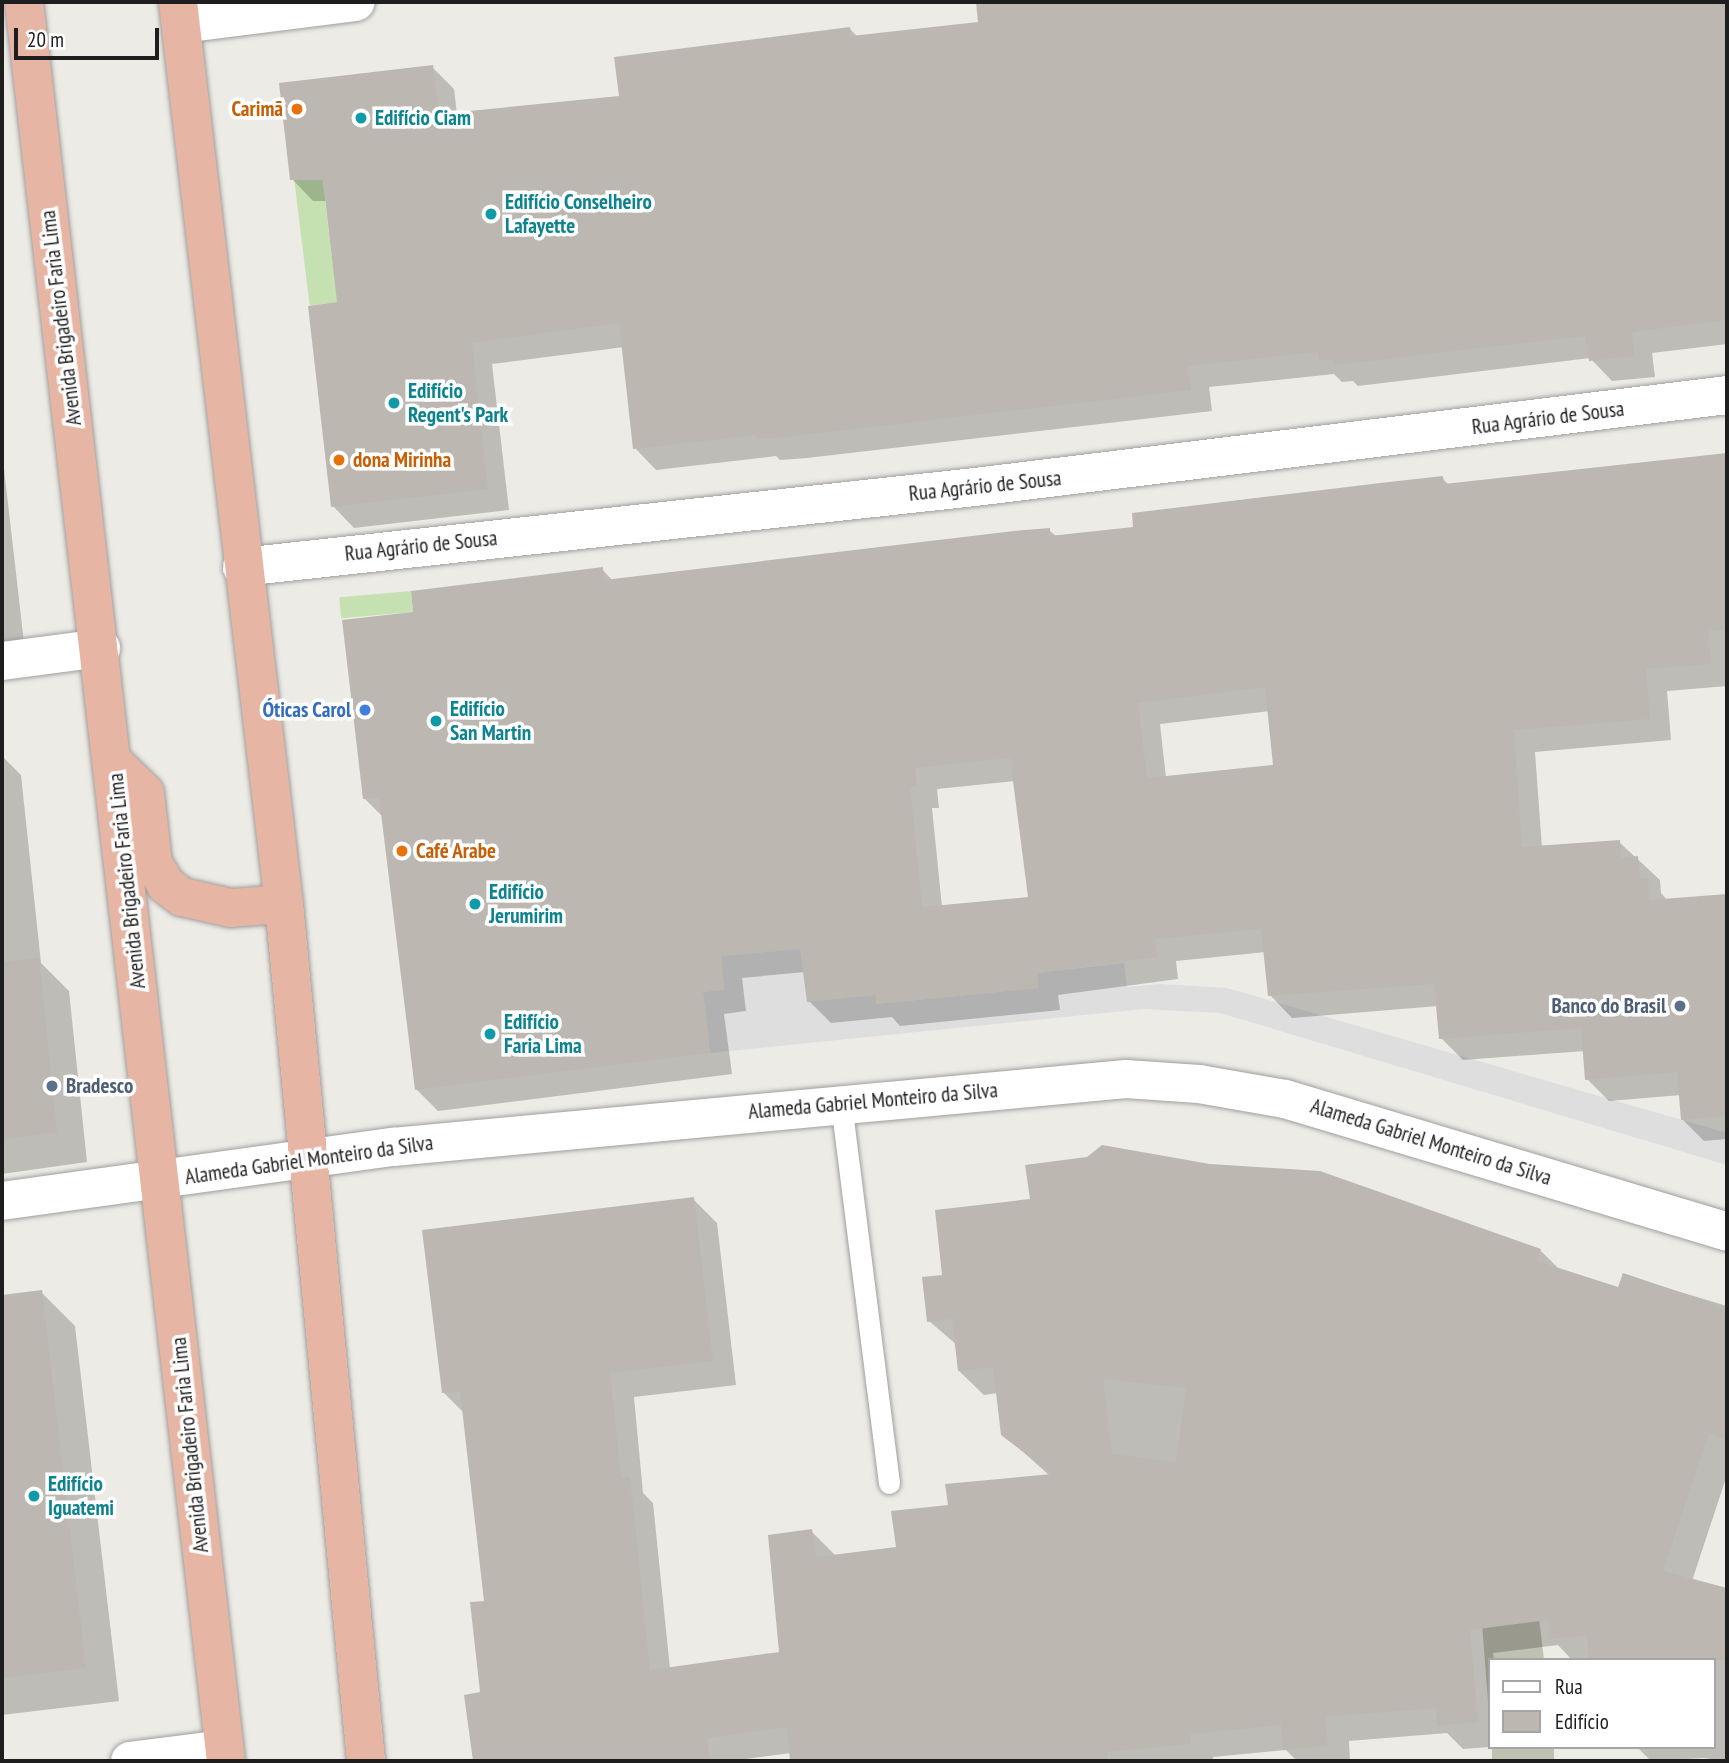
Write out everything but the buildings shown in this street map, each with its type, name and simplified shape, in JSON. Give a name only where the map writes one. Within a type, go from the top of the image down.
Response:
[{"type":"highway","name":"Avenida Brigadeiro Faria Lima","points":[[24,2],[101,648],[225,1755]]},
{"type":"highway","points":[[180,13],[242,567],[284,904],[366,1761]]},
{"type":"highway","points":[[114,763],[145,793],[153,863],[166,885],[182,897],[231,908],[284,904]]},
{"type":"street","points":[[180,13],[356,2]]},
{"type":"street","name":"Rua Agrário de Sousa","points":[[242,567],[975,488],[1727,394]]},
{"type":"street","points":[[2,661],[101,648]]},
{"type":"street","name":"Alameda Gabriel Monteiro da Silva","points":[[2,1201],[309,1158],[841,1103],[1126,1079],[1199,1084],[1285,1099],[1727,1233]]},
{"type":"street","points":[[130,1761],[225,1755]]},
{"type":"lane","points":[[841,1103],[889,1483]]},
{"type":"shaded area","points":[[800,949],[875,993],[877,1004],[1038,988],[1037,973],[1124,963],[1127,987],[1160,984],[1227,988],[1727,1133],[1727,1165],[1220,1013],[1143,1009],[710,1053],[703,992],[724,989],[721,956]]},
{"type":"shaded area","points":[[1524,1490],[1544,1658],[1488,1658],[1488,1701],[1472,1494]]},
{"type":"shaded area","points":[[1492,1749],[1554,1749],[1554,1761],[1492,1761]]},
{"type":"green space","points":[[322,176],[337,302],[310,305],[294,179]]},
{"type":"green space","points":[[411,591],[413,612],[341,618],[339,597]]},
{"type":"place","name":"Carimã","points":[[297,109]]},
{"type":"place","name":"Edifício Ciam","points":[[361,118]]},
{"type":"place","name":"Edifício Conselheiro Lafayette","points":[[491,214]]},
{"type":"place","name":"Edifício Regent's Park","points":[[394,403]]},
{"type":"place","name":"dona Mirinha","points":[[339,460]]},
{"type":"place","name":"Óticas Carol","points":[[365,710]]},
{"type":"place","name":"Edifício San Martin","points":[[436,721]]},
{"type":"place","name":"Café Arabe","points":[[402,851]]},
{"type":"place","name":"Edifício Jerumirim","points":[[475,904]]},
{"type":"place","name":"Banco do Brasil","points":[[1680,1006]]},
{"type":"place","name":"Edifício Faria Lima","points":[[490,1034]]},
{"type":"place","name":"Bradesco","points":[[52,1086]]},
{"type":"place","name":"Edifício Iguatemi","points":[[34,1496]]}]
